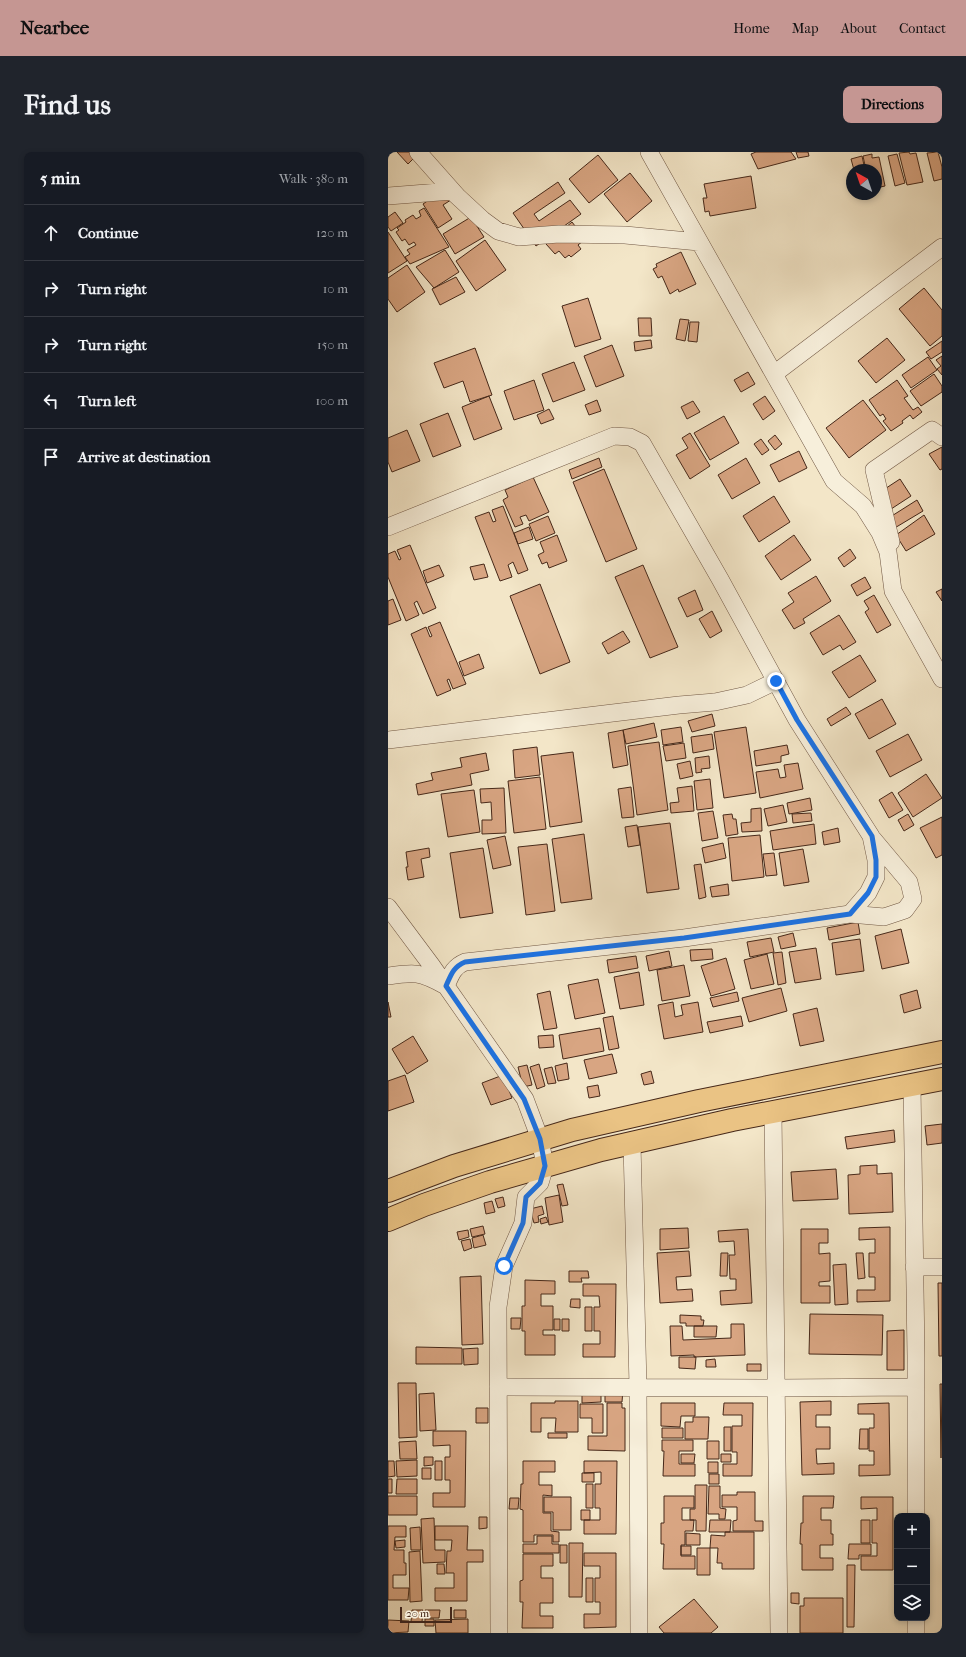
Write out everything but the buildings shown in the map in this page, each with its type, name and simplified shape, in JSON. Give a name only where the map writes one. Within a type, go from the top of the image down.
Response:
[{"type":"highway","points":[[388,1191],[454,1166],[540,1139],[625,1117],[942,1052]]},
{"type":"highway","points":[[388,1220],[424,1205],[482,1185],[601,1150],[773,1112],[942,1079]]},
{"type":"street","points":[[418,152],[452,191],[482,220],[498,231],[519,238],[559,234],[625,235],[699,242]]},
{"type":"street","points":[[649,152],[834,481],[863,506],[880,533],[888,552],[893,591],[942,679]]},
{"type":"street","points":[[388,196],[452,191]]},
{"type":"street","points":[[774,374],[942,247]]},
{"type":"street","points":[[893,591],[896,561],[874,470],[932,430],[942,437]]},
{"type":"street","points":[[388,527],[614,436],[630,437],[642,443],[720,579],[797,720],[872,836],[909,882],[913,899],[905,910],[884,917],[850,914],[684,938],[465,962],[458,965],[452,972],[446,986]]},
{"type":"street","points":[[388,740],[656,707],[715,702],[747,695],[776,681]]},
{"type":"street","points":[[850,914],[868,893],[876,877],[876,860],[872,836]]},
{"type":"street","points":[[388,907],[446,986],[524,1099],[540,1139],[545,1166],[540,1183],[526,1197],[523,1223],[504,1266],[498,1306],[499,1633]]},
{"type":"street","points":[[388,976],[410,972],[428,977],[446,986]]},
{"type":"street","points":[[912,1084],[916,1513]]},
{"type":"street","points":[[773,1112],[779,1633]]},
{"type":"street","points":[[632,1144],[638,1386],[639,1633]]},
{"type":"street","points":[[914,1267],[942,1267]]},
{"type":"street","points":[[498,1387],[916,1387]]},
{"type":"street","points":[[916,1621],[916,1633]]},
{"type":"route","points":[[504,1266],[523,1223],[526,1197],[540,1183],[545,1166],[535,1122],[524,1099],[446,986],[452,972],[458,965],[465,962],[684,938],[850,914],[868,893],[876,877],[876,860],[872,836],[797,720],[776,681]]}]
